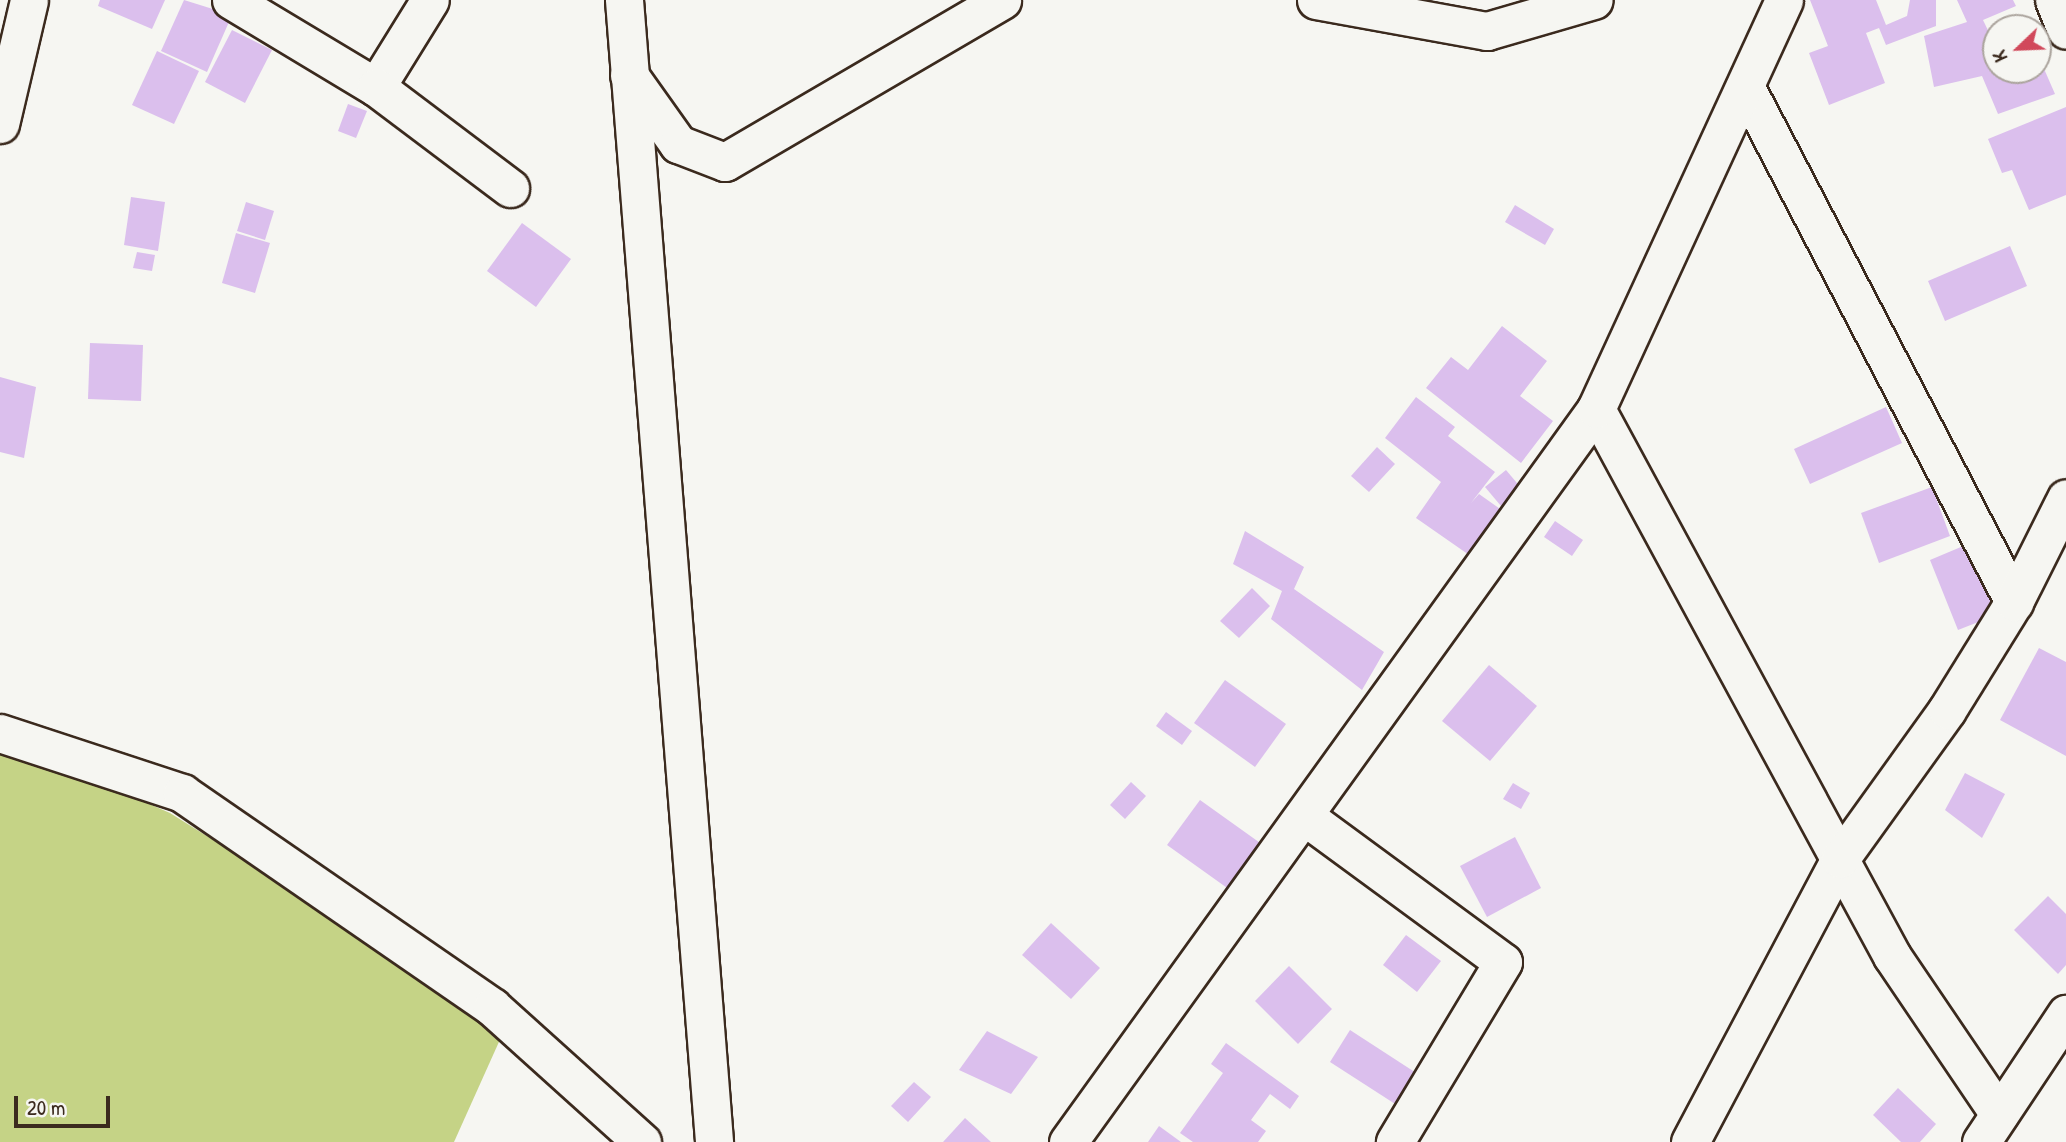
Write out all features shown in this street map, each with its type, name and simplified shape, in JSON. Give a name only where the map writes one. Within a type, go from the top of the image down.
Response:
[{"type":"street","points":[[0,124],[29,0]]},
{"type":"street","points":[[231,0],[376,87],[510,188]]},
{"type":"street","points":[[376,87],[430,0]]},
{"type":"street","points":[[624,0],[714,1142]]},
{"type":"street","points":[[629,75],[678,144],[725,162],[1002,0]]},
{"type":"street","points":[[1316,0],[1487,31],[1594,0]]},
{"type":"street","points":[[1068,1142],[1307,818],[1596,409],[1746,88],[1784,0]]},
{"type":"street","points":[[2054,0],[2066,30]]},
{"type":"street","points":[[1746,88],[2014,602]]},
{"type":"street","points":[[1596,409],[1892,956],[1990,1128],[2066,1014]]},
{"type":"street","points":[[1690,1142],[1840,859],[2014,602],[2066,498]]},
{"type":"street","points":[[0,733],[182,793],[492,1007],[642,1142]]},
{"type":"street","points":[[1307,818],[1503,962],[1395,1142]]},
{"type":"green space","points":[[0,739],[170,813],[507,1024],[454,1142],[0,1142]]},
{"type":"building","points":[[100,0],[165,0],[152,29],[98,6]]},
{"type":"building","points":[[184,0],[232,15],[207,72],[161,51]]},
{"type":"building","points":[[1810,0],[1876,0],[1886,25],[1907,16],[1910,0],[1936,0],[1936,26],[1886,45],[1879,28],[1866,33],[1885,83],[1829,105],[1809,53],[1828,46]]},
{"type":"building","points":[[1957,0],[2013,0],[2016,6],[1997,14],[1982,14],[1982,76],[1934,87],[1924,36],[1967,22]]},
{"type":"building","points":[[232,30],[272,50],[245,103],[205,82]]},
{"type":"building","points":[[157,51],[199,71],[174,124],[132,105]]},
{"type":"building","points":[[1985,84],[2051,84],[2055,94],[1998,114]]},
{"type":"building","points":[[348,104],[367,111],[356,138],[338,131]]},
{"type":"building","points":[[2066,107],[2066,195],[2029,210],[2012,170],[2002,173],[1988,139]]},
{"type":"building","points":[[131,197],[165,202],[158,251],[124,245]]},
{"type":"building","points":[[246,202],[274,211],[265,240],[237,231]]},
{"type":"building","points":[[1515,205],[1554,229],[1545,245],[1505,222]]},
{"type":"building","points":[[522,223],[571,259],[536,307],[487,271]]},
{"type":"building","points":[[236,233],[270,243],[255,293],[222,283]]},
{"type":"building","points":[[2010,246],[2027,286],[1945,321],[1928,281]]},
{"type":"building","points":[[137,252],[155,255],[152,271],[133,268]]},
{"type":"building","points":[[1502,326],[1547,361],[1520,396],[1553,421],[1521,463],[1426,388],[1451,357],[1468,370]]},
{"type":"building","points":[[90,343],[143,345],[141,401],[88,399]]},
{"type":"building","points":[[0,377],[36,387],[24,458],[0,452]]},
{"type":"building","points":[[1416,397],[1455,427],[1448,436],[1495,472],[1471,503],[1479,494],[1503,511],[1472,557],[1416,518],[1441,482],[1385,438]]},
{"type":"building","points":[[1886,407],[1902,443],[1810,484],[1794,449]]},
{"type":"building","points":[[1377,447],[1395,464],[1369,492],[1351,476]]},
{"type":"building","points":[[1506,470],[1527,495],[1506,512],[1485,487]]},
{"type":"building","points":[[1932,487],[1950,536],[1879,563],[1861,513]]},
{"type":"building","points":[[1555,521],[1583,540],[1572,556],[1544,537]]},
{"type":"building","points":[[1245,531],[1304,567],[1294,589],[1384,652],[1362,690],[1271,619],[1282,591],[1233,564]]},
{"type":"building","points":[[1968,544],[1996,615],[1958,630],[1930,560]]},
{"type":"building","points":[[1252,588],[1270,606],[1239,638],[1220,621]]},
{"type":"building","points":[[2039,648],[2066,662],[2066,756],[2000,720]]},
{"type":"building","points":[[1489,665],[1537,706],[1490,761],[1442,721]]},
{"type":"building","points":[[1225,680],[1286,724],[1255,767],[1194,723]]},
{"type":"building","points":[[1166,712],[1192,731],[1182,745],[1156,726]]},
{"type":"building","points":[[1965,773],[2005,794],[1982,838],[1945,810]]},
{"type":"building","points":[[1131,782],[1146,796],[1125,819],[1110,805]]},
{"type":"building","points":[[1513,783],[1530,793],[1521,809],[1503,799]]},
{"type":"building","points":[[1200,800],[1263,845],[1230,890],[1167,845]]},
{"type":"building","points":[[1515,837],[1541,888],[1487,917],[1460,866]]},
{"type":"building","points":[[2048,896],[2066,914],[2066,965],[2058,974],[2014,930]]},
{"type":"building","points":[[1051,923],[1100,968],[1071,999],[1022,955]]},
{"type":"building","points":[[1406,935],[1441,961],[1417,992],[1383,965]]},
{"type":"building","points":[[1289,966],[1332,1009],[1298,1044],[1255,1001]]},
{"type":"building","points":[[1350,1030],[1427,1080],[1406,1111],[1330,1062]]},
{"type":"building","points":[[987,1031],[1038,1057],[1011,1094],[959,1070]]},
{"type":"building","points":[[1226,1043],[1299,1096],[1290,1109],[1270,1094],[1251,1120],[1266,1131],[1258,1142],[1193,1142],[1180,1133],[1223,1073],[1211,1064]]},
{"type":"building","points":[[914,1082],[931,1097],[908,1122],[891,1106]]},
{"type":"building","points":[[1898,1088],[1936,1124],[1920,1142],[1901,1142],[1873,1115]]},
{"type":"building","points":[[965,1118],[991,1142],[943,1142]]},
{"type":"building","points":[[1159,1126],[1181,1142],[1148,1142]]}]
